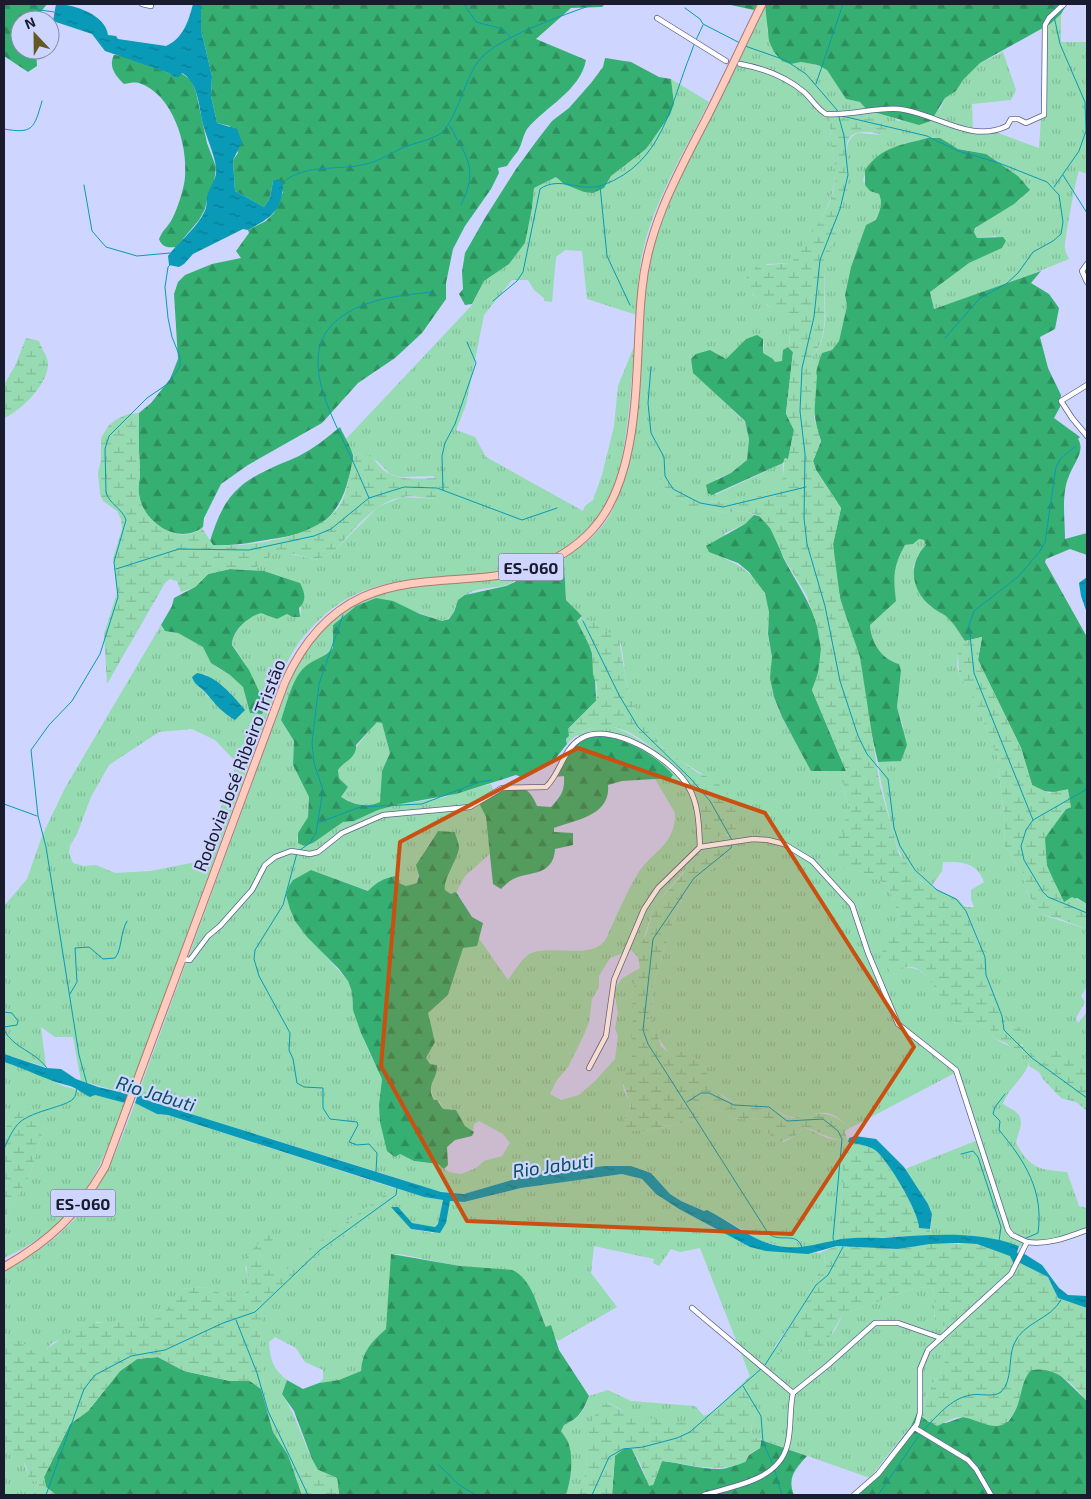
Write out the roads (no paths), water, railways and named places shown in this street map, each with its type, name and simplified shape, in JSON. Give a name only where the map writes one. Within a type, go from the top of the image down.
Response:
[{"type":"main road","name":"Rodovia José Ribeiro Tristão","points":[[4,1267],[43,1242],[78,1210],[105,1167],[284,682],[300,651],[322,623],[344,606],[383,589],[410,584],[492,576],[542,563],[564,552],[585,536],[607,510],[620,484],[629,450],[641,290],[652,236],[674,181],[762,4]]},
{"type":"street","points":[[142,4],[151,6]]},
{"type":"street","points":[[740,64],[766,71],[794,84],[824,114],[898,109],[981,132],[1005,128],[1013,118],[1026,123],[1042,117],[1046,102],[1046,24],[1048,18],[1064,4]]},
{"type":"street","points":[[657,18],[726,61]]},
{"type":"street","points":[[1087,264],[1082,271],[1087,282]]},
{"type":"street","points":[[1087,385],[1062,401],[1087,436]]},
{"type":"street","points":[[182,959],[190,960],[194,958],[208,936],[220,926],[254,888],[265,864],[275,857],[291,851],[310,854],[318,852],[342,833],[383,815],[470,807],[502,788],[546,787],[573,744],[589,734],[611,734],[632,742],[659,758],[684,780],[695,801],[700,847]]},
{"type":"street","points":[[589,1068],[606,1036],[614,980],[644,909],[661,884],[700,847],[753,839],[784,844],[812,861],[849,901],[856,913],[866,946],[896,1021],[905,1031],[949,1063],[957,1073],[1008,1230],[1014,1236],[1027,1242],[1040,1243],[1060,1240],[1087,1230]]},
{"type":"street","points":[[854,1495],[873,1480],[915,1428],[920,1417],[920,1369],[928,1350],[1013,1272],[1027,1242]]},
{"type":"street","points":[[692,1308],[793,1392]]},
{"type":"street","points":[[704,1495],[749,1482],[772,1469],[785,1453],[789,1440],[793,1392],[828,1365],[874,1323],[898,1323],[941,1338]]},
{"type":"street","points":[[915,1428],[968,1460],[976,1469],[991,1495]]},
{"type":"water","points":[[56,4],[71,6],[95,16],[102,22],[108,35],[116,36],[118,39],[166,46],[181,34],[193,4],[201,4],[201,30],[212,76],[211,96],[217,123],[237,129],[242,142],[233,160],[235,191],[264,207],[270,198],[273,181],[278,179],[283,184],[282,194],[273,213],[263,222],[248,230],[243,229],[193,254],[179,267],[169,265],[168,256],[194,228],[203,215],[206,208],[207,195],[216,175],[212,151],[203,126],[194,87],[191,81],[182,73],[179,77],[174,77],[169,73],[105,51],[92,34],[60,23],[60,10],[55,10]]},
{"type":"water","points":[[1087,577],[1087,613],[1079,583]]},
{"type":"water","points":[[197,673],[218,682],[245,710],[235,720],[224,712],[195,682],[192,677]]},
{"type":"water","points":[[4,1054],[46,1068],[61,1069],[76,1079],[98,1087],[128,1094],[125,1103],[95,1095],[90,1097],[73,1087],[4,1062]]},
{"type":"water","points":[[138,1094],[149,1101],[441,1192],[464,1194],[522,1177],[604,1166],[631,1166],[651,1173],[670,1194],[681,1201],[704,1211],[707,1210],[766,1243],[782,1247],[806,1246],[848,1238],[934,1235],[969,1236],[1003,1241],[1019,1246],[1017,1252],[1020,1257],[1023,1253],[1042,1265],[1059,1288],[1068,1295],[1087,1296],[1087,1308],[1058,1298],[1048,1277],[1020,1263],[1020,1259],[1015,1266],[1010,1256],[977,1244],[930,1244],[898,1249],[837,1246],[808,1254],[766,1251],[750,1247],[679,1209],[656,1194],[642,1179],[622,1174],[521,1188],[464,1202],[450,1201],[446,1223],[440,1233],[411,1229],[391,1207],[398,1207],[412,1223],[435,1227],[438,1224],[443,1200],[424,1197],[168,1115],[157,1114],[135,1103]]},
{"type":"water","points":[[855,1136],[876,1139],[904,1167],[928,1204],[932,1214],[930,1229],[919,1228],[918,1220],[909,1199],[881,1156],[869,1147],[848,1142],[849,1138]]},
{"type":"waterway","points":[[28,4],[40,10]]},
{"type":"waterway","points":[[464,4],[476,22],[503,29],[511,38]]},
{"type":"waterway","points":[[282,183],[291,177],[311,170],[371,163],[404,147],[440,134],[455,112],[477,63],[485,54],[513,36],[594,4]]},
{"type":"waterway","points":[[816,84],[843,4]]},
{"type":"waterway","points":[[1053,12],[1056,4]]},
{"type":"waterway","points":[[685,8],[700,19],[703,24],[740,43]]},
{"type":"waterway","points":[[1054,16],[1060,44],[1085,102],[1086,131],[1079,151],[1054,187]]},
{"type":"waterway","points":[[493,301],[517,281],[523,272],[540,189],[555,184],[587,187],[603,185],[623,175],[639,162],[652,147],[670,112],[703,25]]},
{"type":"waterway","points":[[745,46],[785,60],[806,74],[837,110],[844,136],[848,175],[840,209],[820,260],[814,317],[802,368],[800,411],[805,454],[804,518],[807,544],[825,606],[840,681],[858,736],[867,754],[888,779],[894,828],[900,846],[915,870],[937,890],[956,899],[966,911],[985,957],[986,975],[1002,1016],[1004,1030],[1032,1058],[1087,1098]]},
{"type":"waterway","points":[[4,129],[27,130],[37,118],[42,101]]},
{"type":"waterway","points":[[842,116],[927,136],[958,151],[999,163],[1047,182],[1059,195],[1063,222],[1061,234],[1053,241],[1033,252],[1018,273],[1006,284],[980,298],[945,338]]},
{"type":"waterway","points":[[450,126],[469,164],[469,182],[461,205]]},
{"type":"waterway","points":[[1063,175],[1087,213]]},
{"type":"waterway","points":[[84,185],[92,231],[106,247],[137,256],[170,253]]},
{"type":"waterway","points":[[600,186],[607,256],[630,305]]},
{"type":"waterway","points":[[87,1084],[79,1055],[46,847],[38,816],[31,750],[49,725],[72,701],[100,654],[118,597],[114,562],[126,520],[106,492],[105,449],[109,436],[147,398],[169,383],[180,366],[180,357],[172,337],[168,318],[165,287],[168,267],[171,264]]},
{"type":"waterway","points":[[369,498],[331,415],[325,397],[318,361],[321,344],[329,328],[354,309],[387,298],[433,292]]},
{"type":"waterway","points":[[443,490],[442,456],[445,443],[455,424],[476,363],[467,342]]},
{"type":"waterway","points":[[651,367],[648,403],[651,433],[664,457],[665,476],[673,489],[700,503],[723,507],[806,487]]},
{"type":"waterway","points":[[1033,820],[974,673],[969,625],[974,611],[1019,576],[1040,551],[1045,542],[1056,467],[1061,458],[1076,446]]},
{"type":"waterway","points":[[116,569],[179,549],[249,550],[314,536],[331,529],[369,498],[404,487],[437,488],[522,520],[557,508]]},
{"type":"waterway","points":[[300,850],[310,843],[316,833],[323,790],[314,763],[312,743],[319,684],[343,615]]},
{"type":"waterway","points":[[583,621],[619,695],[638,727],[691,779],[710,801],[732,840]]},
{"type":"waterway","points":[[318,823],[360,807],[422,804],[479,782],[492,780]]},
{"type":"waterway","points":[[1087,789],[1033,820],[1026,830],[1021,846],[1024,860],[1043,892],[1048,897],[1087,913]]},
{"type":"waterway","points":[[4,804],[37,816]]},
{"type":"waterway","points":[[732,844],[731,848],[694,878],[653,939],[643,1030],[648,1044],[768,1233],[772,1236],[792,1238],[800,1243],[802,1248]]},
{"type":"waterway","points":[[297,853],[283,905],[255,950],[254,959],[259,976],[290,1033],[289,1050],[293,1059],[297,1083],[304,1087],[323,1088],[323,1108],[330,1119],[357,1122],[358,1125],[349,1142],[357,1145],[369,1144],[377,1153],[376,1172]]},
{"type":"waterway","points":[[70,994],[77,982],[75,948],[89,947],[103,959],[115,958],[119,951],[127,921]]},
{"type":"waterway","points":[[4,1012],[12,1013],[18,1021],[17,1025],[4,1027]]},
{"type":"waterway","points":[[4,1030],[13,1042],[37,1058],[47,1068]]},
{"type":"waterway","points":[[4,1149],[20,1122],[33,1114],[69,1102],[75,1097],[77,1088]]},
{"type":"waterway","points":[[687,1102],[701,1093],[709,1093],[734,1105],[769,1107],[787,1121],[823,1119],[838,1131],[842,1139],[834,1242]]},
{"type":"waterway","points":[[1005,1094],[995,1107],[993,1114],[1000,1121],[999,1130],[1024,1165],[1035,1190],[1038,1204],[1038,1233],[1024,1239]]},
{"type":"waterway","points":[[961,1154],[973,1151],[978,1157],[1001,1227],[999,1241]]},
{"type":"waterway","points":[[46,1495],[84,1389],[95,1375],[131,1356],[165,1350],[223,1323],[255,1312],[320,1250],[396,1195],[397,1188]]},
{"type":"waterway","points":[[765,1365],[816,1285],[828,1275],[843,1247]]},
{"type":"waterway","points":[[923,1431],[944,1409],[957,1400],[971,1395],[994,1395],[1001,1392],[1007,1382],[1012,1349],[1018,1337],[1056,1307],[1061,1300]]},
{"type":"waterway","points":[[236,1320],[257,1373],[268,1411],[308,1495]]},
{"type":"waterway","points":[[592,1495],[609,1457],[623,1449],[643,1447],[677,1438],[690,1432],[762,1368]]},
{"type":"waterway","points":[[743,1386],[761,1416],[763,1442],[773,1465]]},
{"type":"waterway","points":[[878,1495],[920,1434]]},
{"type":"waterway","points":[[438,1464],[459,1485],[476,1495]]},
{"type":"waterway","points":[[774,1468],[782,1495]]},
{"type":"water label","name":"Rio Jabuti","points":[[156,1093]]},
{"type":"water label","name":"Rio Jabuti","points":[[553,1165]]}]
